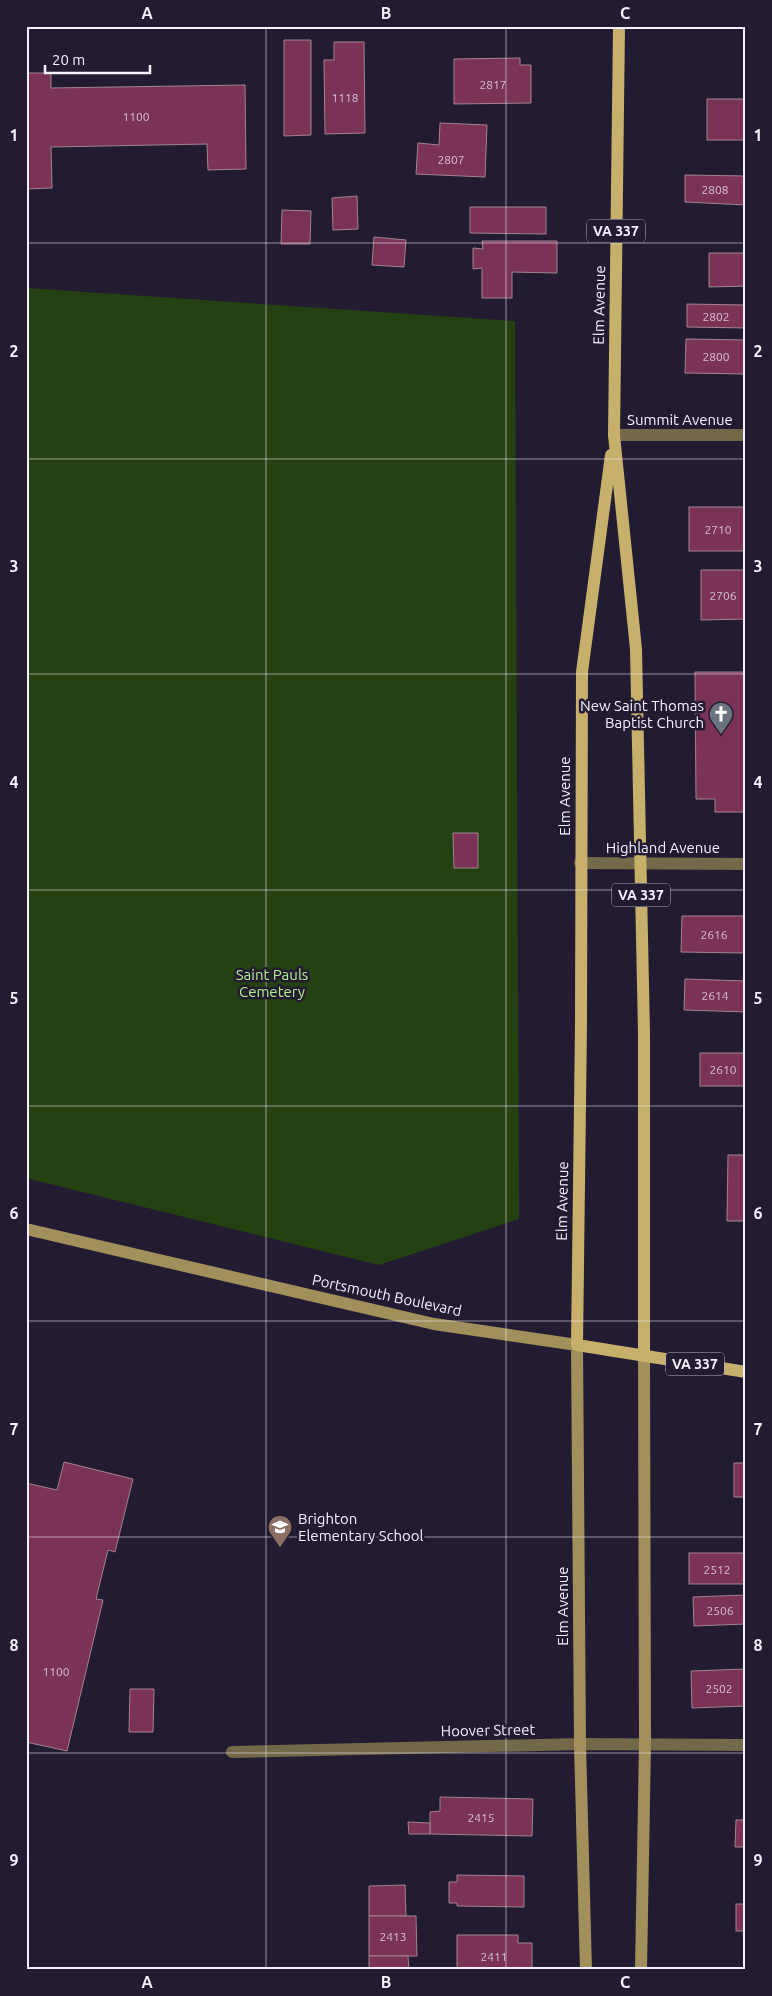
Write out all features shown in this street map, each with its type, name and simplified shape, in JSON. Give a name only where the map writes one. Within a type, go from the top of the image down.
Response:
[{"type":"main road","name":"Elm Avenue","points":[[619,26],[614,435],[636,649],[644,1033],[645,1744],[641,1970]]},
{"type":"main road","name":"Elm Avenue","points":[[586,1970],[580,1744],[577,1346],[582,672],[614,435]]},
{"type":"main road","name":"Portsmouth Boulevard","points":[[26,1229],[434,1324],[746,1372]]},
{"type":"street","name":"Summit Avenue","points":[[614,435],[746,435]]},
{"type":"street","name":"Highland Avenue","points":[[580,863],[746,864]]},
{"type":"street","name":"Hoover Street","points":[[232,1752],[580,1744],[746,1745]]},
{"type":"green space","name":"Saint Pauls Cemetery","points":[[26,288],[515,321],[519,1219],[379,1265],[26,1178]]},
{"type":"building","points":[[284,40],[311,40],[311,135],[284,136]]},
{"type":"building","points":[[334,42],[364,42],[365,133],[325,134],[324,60],[334,60]]},
{"type":"building","points":[[520,58],[520,65],[531,65],[531,103],[454,104],[454,59]]},
{"type":"building","points":[[26,73],[51,73],[51,88],[245,85],[246,169],[208,170],[207,144],[51,147],[52,188],[26,189]]},
{"type":"building","points":[[707,99],[746,99],[746,140],[707,140]]},
{"type":"building","points":[[440,123],[487,125],[485,177],[416,174],[418,143],[439,145]]},
{"type":"building","points":[[685,175],[746,176],[746,205],[685,202]]},
{"type":"building","points":[[357,196],[358,229],[333,230],[332,198]]},
{"type":"building","points":[[470,207],[546,207],[546,234],[470,233]]},
{"type":"building","points":[[282,210],[311,211],[310,244],[281,244]]},
{"type":"building","points":[[374,237],[406,240],[404,267],[372,265]]},
{"type":"building","points":[[482,241],[557,241],[557,273],[512,272],[512,298],[482,298],[482,268],[473,269],[473,248],[483,249]]},
{"type":"building","points":[[709,253],[746,253],[746,286],[709,287]]},
{"type":"building","points":[[687,304],[746,305],[746,328],[687,327]]},
{"type":"building","points":[[686,339],[746,340],[746,374],[685,373]]},
{"type":"building","points":[[689,507],[746,507],[746,551],[689,551]]},
{"type":"building","points":[[701,570],[746,570],[746,619],[701,620]]},
{"type":"building","name":"New Saint Thomas Baptist Church","points":[[695,672],[746,672],[746,812],[715,812],[715,799],[696,799]]},
{"type":"building","points":[[453,833],[478,833],[478,868],[454,868]]},
{"type":"building","points":[[682,916],[746,916],[746,953],[681,952]]},
{"type":"building","points":[[685,979],[746,981],[746,1012],[684,1010]]},
{"type":"building","points":[[700,1053],[746,1053],[746,1086],[700,1086]]},
{"type":"building","points":[[728,1155],[746,1155],[746,1221],[727,1221]]},
{"type":"building","points":[[64,1462],[133,1479],[115,1552],[108,1550],[96,1599],[103,1600],[67,1751],[26,1742],[26,1483],[57,1490]]},
{"type":"building","points":[[734,1463],[746,1463],[746,1497],[734,1497]]},
{"type":"building","points":[[689,1553],[746,1553],[746,1584],[689,1584]]},
{"type":"building","points":[[746,1595],[746,1624],[694,1626],[693,1597]]},
{"type":"building","points":[[746,1669],[746,1706],[692,1708],[691,1671]]},
{"type":"building","points":[[130,1689],[154,1689],[153,1732],[129,1732]]},
{"type":"building","points":[[440,1797],[533,1799],[532,1836],[430,1834],[430,1812],[440,1811]]},
{"type":"building","points":[[736,1820],[746,1820],[746,1847],[735,1847]]},
{"type":"building","points":[[408,1822],[430,1823],[430,1834],[409,1834]]},
{"type":"building","points":[[457,1875],[524,1876],[524,1907],[457,1906],[457,1903],[449,1903],[449,1882],[457,1882]]},
{"type":"building","points":[[405,1885],[406,1916],[369,1916],[369,1886]]},
{"type":"building","points":[[736,1904],[746,1904],[746,1931],[736,1931]]},
{"type":"building","points":[[369,1916],[416,1916],[417,1956],[369,1956]]},
{"type":"building","points":[[457,1935],[518,1935],[518,1943],[532,1943],[532,1970],[457,1970]]},
{"type":"building","points":[[369,1956],[408,1956],[409,1970],[369,1970]]},
{"type":"place","name":"New Saint Thomas Baptist Church","points":[[721,735]]},
{"type":"place","name":"Brighton Elementary School","points":[[280,1548]]}]
